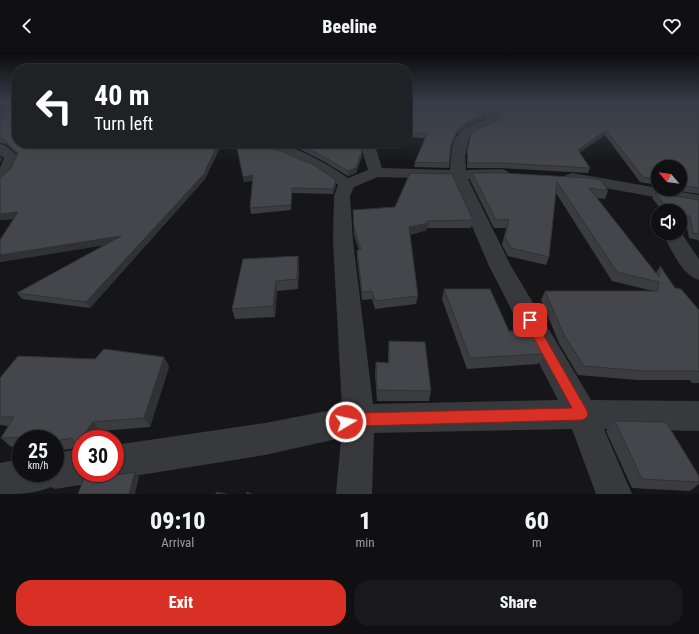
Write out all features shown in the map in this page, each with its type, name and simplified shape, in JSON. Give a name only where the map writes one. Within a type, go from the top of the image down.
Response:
[{"type":"street","points":[[488,123],[473,128],[464,135],[460,143],[458,156],[458,175],[500,266],[582,414],[614,494]]},
{"type":"street","points":[[0,148],[12,156],[8,168],[0,178]]},
{"type":"street","points":[[277,148],[320,166],[348,184]]},
{"type":"street","points":[[369,148],[376,172]]},
{"type":"street","points":[[354,494],[359,419],[343,241],[342,196],[348,184],[376,172],[458,175],[516,174]]},
{"type":"street","points":[[555,176],[585,179],[699,200]]},
{"type":"street","points":[[650,191],[656,204]]},
{"type":"street","points":[[676,240],[699,273]]},
{"type":"street","points":[[124,461],[265,439],[359,419],[582,414],[699,416]]},
{"type":"street","points":[[0,481],[12,479]]},
{"type":"building","points":[[0,123],[12,123],[12,147],[0,138]]},
{"type":"building","points":[[412,123],[466,123],[457,131],[451,144],[449,163],[415,162],[427,134],[412,132]]},
{"type":"building","points":[[493,123],[699,123],[699,188],[687,186],[687,160],[651,160],[651,179],[643,177],[606,130],[578,150],[590,168],[502,163],[468,163],[467,151],[471,133]]},
{"type":"building","points":[[13,148],[216,148],[204,174],[86,302],[17,293],[121,236],[0,255],[0,240],[18,212],[0,214],[0,178],[11,168],[18,153]]},
{"type":"building","points":[[237,148],[271,148],[314,165],[336,180],[333,189],[292,188],[291,205],[250,208],[253,175],[243,177]]},
{"type":"building","points":[[306,148],[360,148],[362,151],[356,168],[348,171]]},
{"type":"building","points":[[410,173],[452,174],[473,220],[427,221],[428,223],[409,227],[418,296],[375,301],[372,291],[362,292],[357,250],[361,250],[354,227],[353,210],[395,207]]},
{"type":"building","points":[[472,173],[503,173],[601,180],[608,191],[589,188],[659,277],[660,266],[675,288],[681,289],[699,310],[699,372],[644,371],[584,366],[564,335],[545,291],[658,291],[659,282],[617,272],[557,182],[549,257],[511,248],[505,237],[509,219],[496,220]]},
{"type":"building","points":[[657,196],[674,196],[699,200],[699,234],[693,233],[690,216],[687,215],[687,204],[663,203]]},
{"type":"building","points":[[298,256],[297,279],[276,281],[273,306],[232,309],[243,259]]},
{"type":"building","points":[[444,289],[490,289],[509,331],[531,332],[543,354],[470,358]]},
{"type":"building","points":[[389,341],[425,342],[431,391],[377,390],[376,362],[389,363]]},
{"type":"building","points":[[104,349],[164,357],[144,418],[93,422],[87,430],[72,430],[72,438],[64,439],[64,430],[12,430],[12,438],[1,438],[14,417],[0,417],[0,378],[18,356],[95,359]]},
{"type":"building","points":[[615,421],[666,422],[699,476],[699,482],[642,479]]},
{"type":"building","points":[[135,472],[129,494],[78,494],[82,482],[124,482],[124,474]]},
{"type":"building","points":[[216,492],[227,494],[216,494]]},
{"type":"route","points":[[346,422],[359,419],[582,414],[530,320]]}]
